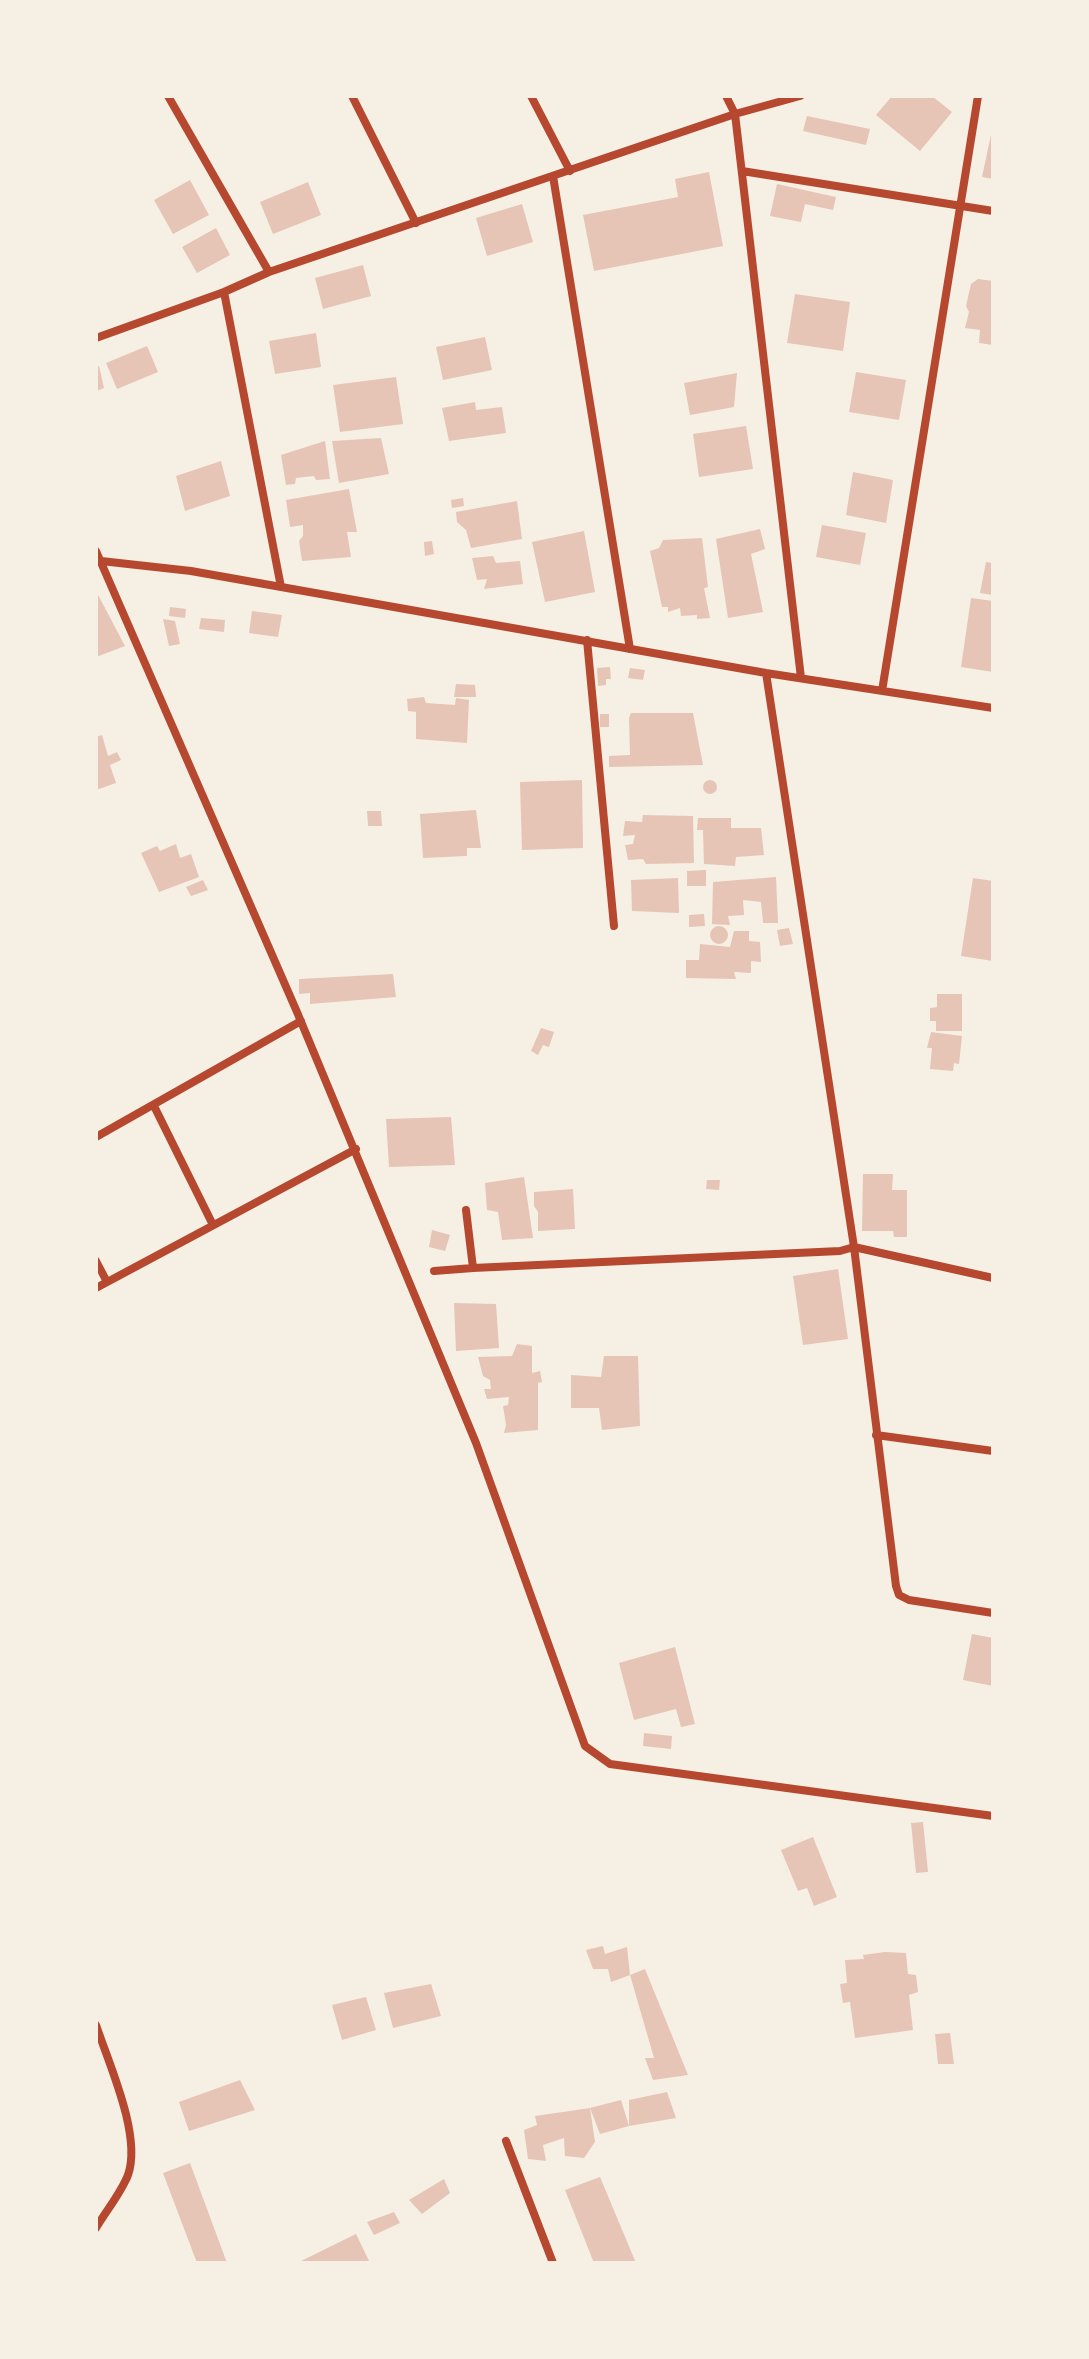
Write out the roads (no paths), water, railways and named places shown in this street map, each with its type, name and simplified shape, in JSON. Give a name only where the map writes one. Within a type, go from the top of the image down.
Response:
[{"type":"street","points":[[168,96],[269,272]]},
{"type":"street","points":[[352,96],[416,223]]},
{"type":"street","points":[[531,96],[570,171]]},
{"type":"street","points":[[726,96],[735,114],[801,678]]},
{"type":"street","points":[[96,338],[224,292],[269,272],[735,114],[800,96]]},
{"type":"street","points":[[882,691],[978,96]]},
{"type":"street","points":[[742,171],[993,211]]},
{"type":"street","points":[[553,176],[630,649]]},
{"type":"street","points":[[224,292],[281,587]]},
{"type":"street","points":[[96,551],[356,1149],[476,1443],[585,1746],[610,1764],[993,1816]]},
{"type":"street","points":[[101,561],[191,571],[766,673],[993,708]]},
{"type":"street","points":[[587,640],[614,926]]},
{"type":"street","points":[[766,673],[854,1247],[899,1595],[909,1600],[993,1613]]},
{"type":"street","points":[[96,1137],[301,1021]]},
{"type":"street","points":[[154,1106],[213,1225]]},
{"type":"street","points":[[96,1288],[356,1149]]},
{"type":"street","points":[[466,1210],[473,1268]]},
{"type":"street","points":[[434,1271],[840,1251],[854,1247],[993,1278]]},
{"type":"street","points":[[96,1261],[107,1282]]},
{"type":"street","points":[[876,1435],[993,1451]]},
{"type":"street","points":[[96,2025],[132,2136],[132,2156],[127,2176],[96,2228]]},
{"type":"street","points":[[506,2141],[553,2263]]}]
